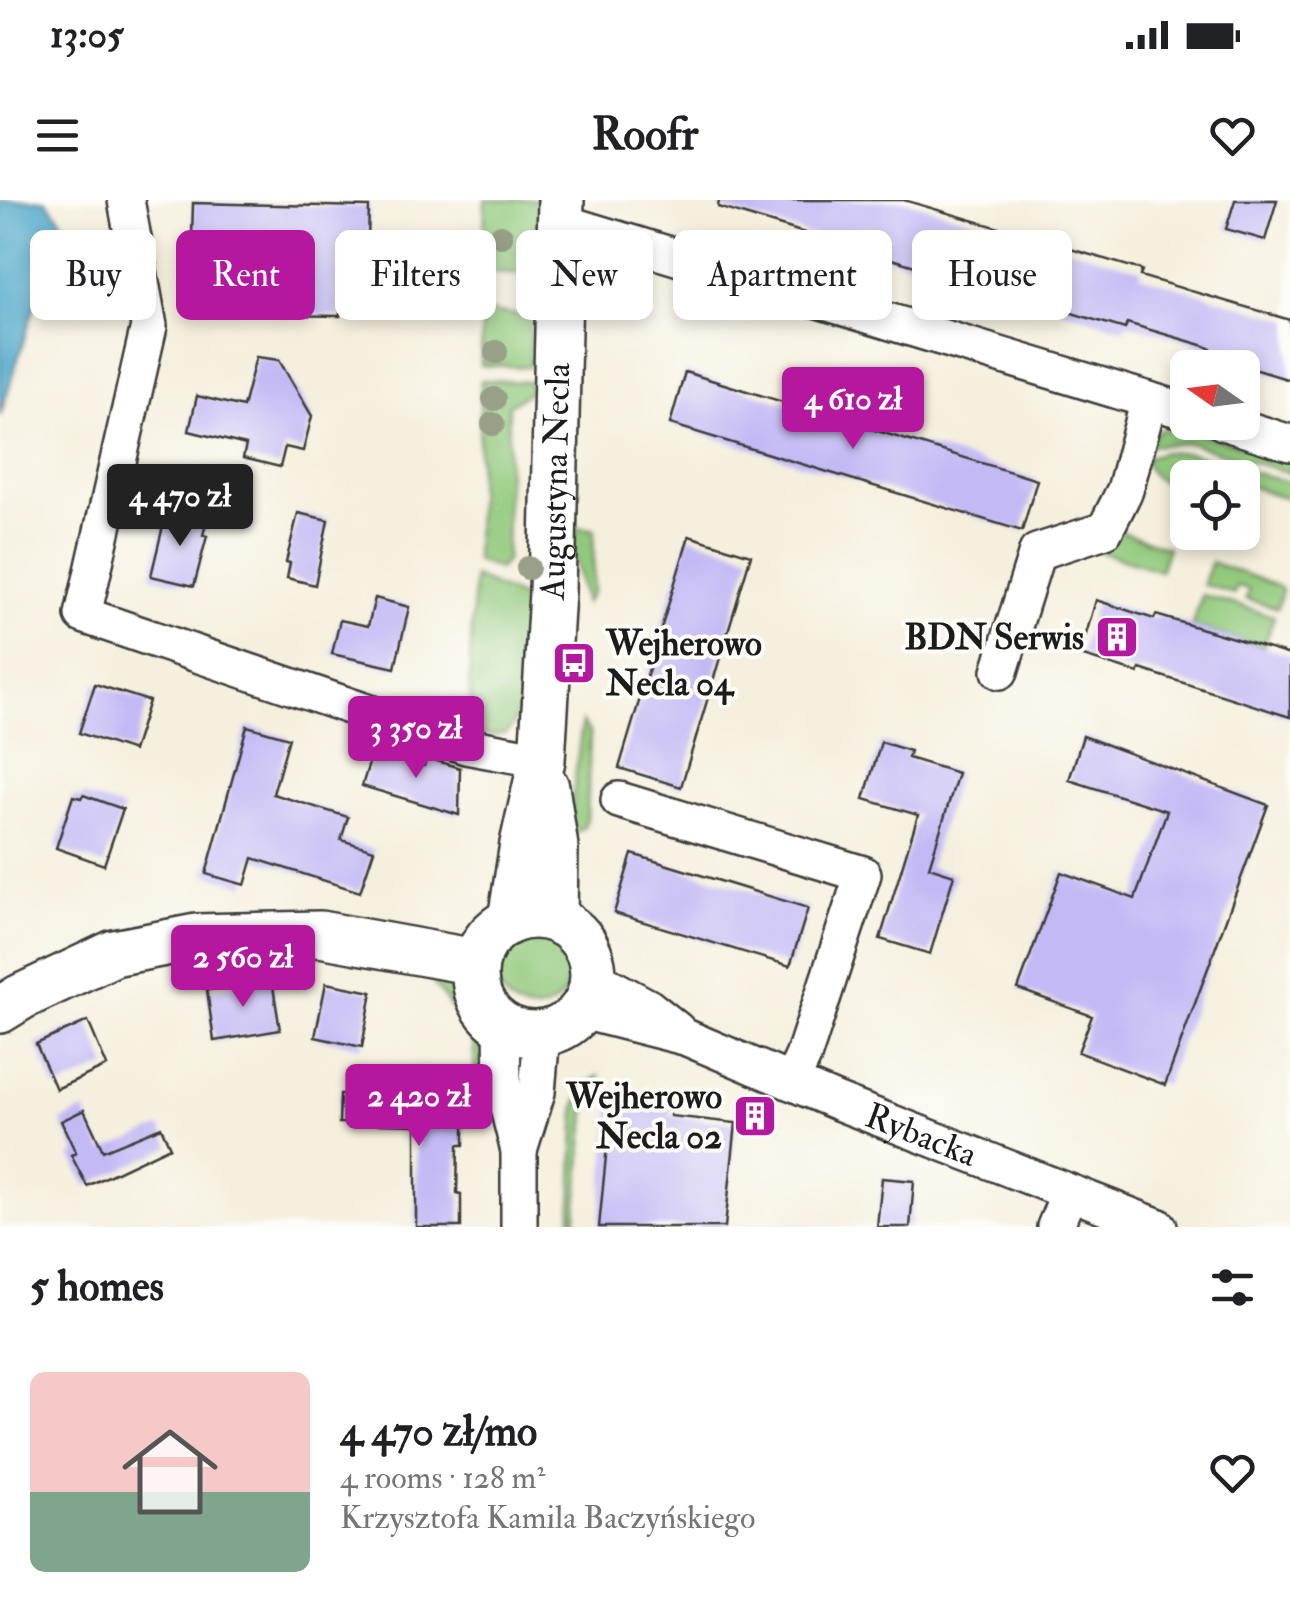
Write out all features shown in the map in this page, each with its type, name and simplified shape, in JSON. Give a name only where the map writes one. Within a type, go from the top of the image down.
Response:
[{"type":"main road","name":"Augustyna Necla","points":[[533,920],[555,847],[542,760],[552,592],[561,211]]},
{"type":"main road","points":[[533,920],[570,928],[584,942],[592,959],[588,994],[564,1026],[522,1030],[488,1014],[478,998],[475,962],[482,944],[495,930],[533,920]]},
{"type":"main road","points":[[0,1010],[114,953],[196,936],[320,934],[475,962]]},
{"type":"street","points":[[126,200],[149,326],[83,615],[466,746],[542,760]]},
{"type":"street","points":[[561,211],[1170,406]]},
{"type":"street","points":[[1000,672],[1037,552],[1104,530],[1125,490],[1149,400]]},
{"type":"street","points":[[1260,434],[1290,443]]},
{"type":"street","points":[[619,800],[862,874],[792,1082]]},
{"type":"street","name":"Rybacka","points":[[588,994],[648,1006],[685,1038],[1159,1227]]},
{"type":"street","points":[[519,1227],[519,1151],[504,1088],[522,1030]]},
{"type":"street","points":[[1055,1227],[1068,1192]]},
{"type":"green space","points":[[485,200],[543,200],[541,230],[516,230],[516,273],[496,272],[496,230],[484,230]]},
{"type":"green space","points":[[496,313],[531,320],[530,367],[481,365],[482,320],[496,320]]},
{"type":"green space","points":[[481,380],[530,382],[529,392],[509,405],[506,561],[499,569],[475,560]]},
{"type":"green space","points":[[1170,428],[1170,440],[1222,440],[1290,460],[1290,473],[1260,464],[1260,460],[1246,460],[1189,443],[1148,446],[1159,430]]},
{"type":"green space","points":[[1163,452],[1189,453],[1213,460],[1170,460],[1170,486],[1152,474],[1145,458]]},
{"type":"green space","points":[[1260,474],[1290,483],[1290,500],[1260,490]]},
{"type":"green space","points":[[594,529],[593,591],[585,603],[573,551],[574,531]]},
{"type":"green space","points":[[1114,529],[1168,548],[1160,571],[1101,552]]},
{"type":"green space","points":[[1211,562],[1278,586],[1282,591],[1277,608],[1246,599],[1249,589],[1237,586],[1234,594],[1203,584]]},
{"type":"green space","points":[[474,577],[532,602],[518,710],[513,724],[500,735],[476,733],[469,688]]},
{"type":"green space","points":[[1202,595],[1274,616],[1264,647],[1192,626]]},
{"type":"green space","points":[[582,722],[590,734],[587,819],[584,827],[568,836]]},
{"type":"green space","points":[[533,936],[559,947],[570,973],[559,999],[533,1010],[507,999],[496,973],[507,947]]},
{"type":"green space","points":[[432,975],[457,994],[476,1022],[483,1041],[485,1075],[475,1071],[473,1037],[434,984]]},
{"type":"green space","points":[[599,1076],[598,1094],[588,1094],[575,1227],[571,1227],[576,1105],[588,1083]]},
{"type":"water","points":[[0,200],[46,200],[62,220],[59,230],[30,230],[30,320],[0,416]]},
{"type":"building","points":[[719,200],[904,200],[1006,230],[912,230],[912,265],[892,259],[892,230],[795,230],[718,207]]},
{"type":"building","points":[[1235,200],[1277,200],[1265,240],[1226,229]]},
{"type":"building","points":[[193,203],[369,207],[368,230],[335,230],[335,316],[315,316],[315,230],[192,230]]},
{"type":"building","points":[[1072,249],[1142,270],[1140,276],[1290,320],[1290,380],[1260,371],[1260,350],[1212,350],[1127,323],[1125,329],[1072,313]]},
{"type":"building","points":[[256,357],[279,360],[312,416],[303,451],[285,447],[280,467],[243,458],[246,445],[189,431],[197,396],[243,407]]},
{"type":"building","points":[[685,372],[1037,480],[1022,531],[670,424]]},
{"type":"building","points":[[171,511],[207,520],[203,535],[207,536],[194,586],[151,576],[163,526],[168,527]]},
{"type":"building","points":[[298,513],[328,520],[315,585],[287,578],[290,563],[286,562]]},
{"type":"building","points":[[689,536],[751,555],[681,787],[619,768]]},
{"type":"building","points":[[375,598],[409,607],[395,668],[332,654],[340,620],[368,626]]},
{"type":"building","points":[[1096,600],[1290,655],[1290,717],[1140,669],[1138,673],[1080,655]]},
{"type":"building","points":[[95,684],[149,701],[133,751],[79,733]]},
{"type":"building","points":[[247,726],[289,738],[273,794],[348,817],[341,840],[374,850],[360,892],[253,858],[245,885],[206,874]]},
{"type":"building","points":[[1083,736],[1268,805],[1165,1085],[1078,1052],[1092,1016],[1018,989],[1061,872],[1135,899],[1167,811],[1069,780]]},
{"type":"building","points":[[881,742],[910,751],[908,758],[958,773],[929,867],[954,875],[930,954],[880,939],[918,815],[864,799]]},
{"type":"building","points":[[373,750],[424,766],[427,758],[460,768],[459,815],[362,786]]},
{"type":"building","points":[[83,795],[123,809],[104,865],[56,848],[73,796]]},
{"type":"building","points":[[632,854],[808,908],[790,966],[614,913]]},
{"type":"building","points":[[272,980],[280,1030],[214,1041],[207,990]]},
{"type":"building","points":[[326,983],[372,992],[362,1047],[315,1037]]},
{"type":"building","points":[[88,1021],[107,1066],[56,1089],[36,1044]]},
{"type":"building","points":[[340,1094],[431,1094],[430,1117],[464,1118],[464,1145],[458,1145],[461,1227],[416,1227],[416,1125],[339,1123]]},
{"type":"building","points":[[612,1095],[671,1101],[670,1116],[736,1123],[725,1227],[599,1227]]},
{"type":"building","points":[[84,1110],[103,1151],[161,1127],[170,1147],[87,1186],[71,1155],[76,1153],[61,1121]]},
{"type":"building","points":[[882,1178],[914,1181],[910,1227],[877,1227]]},
{"type":"place","name":"BDN Serwis","points":[[1117,637]]},
{"type":"place","name":"Wejherowo Necla 04","points":[[574,663]]},
{"type":"place","name":"Wejherowo Necla 02","points":[[755,1116]]}]
